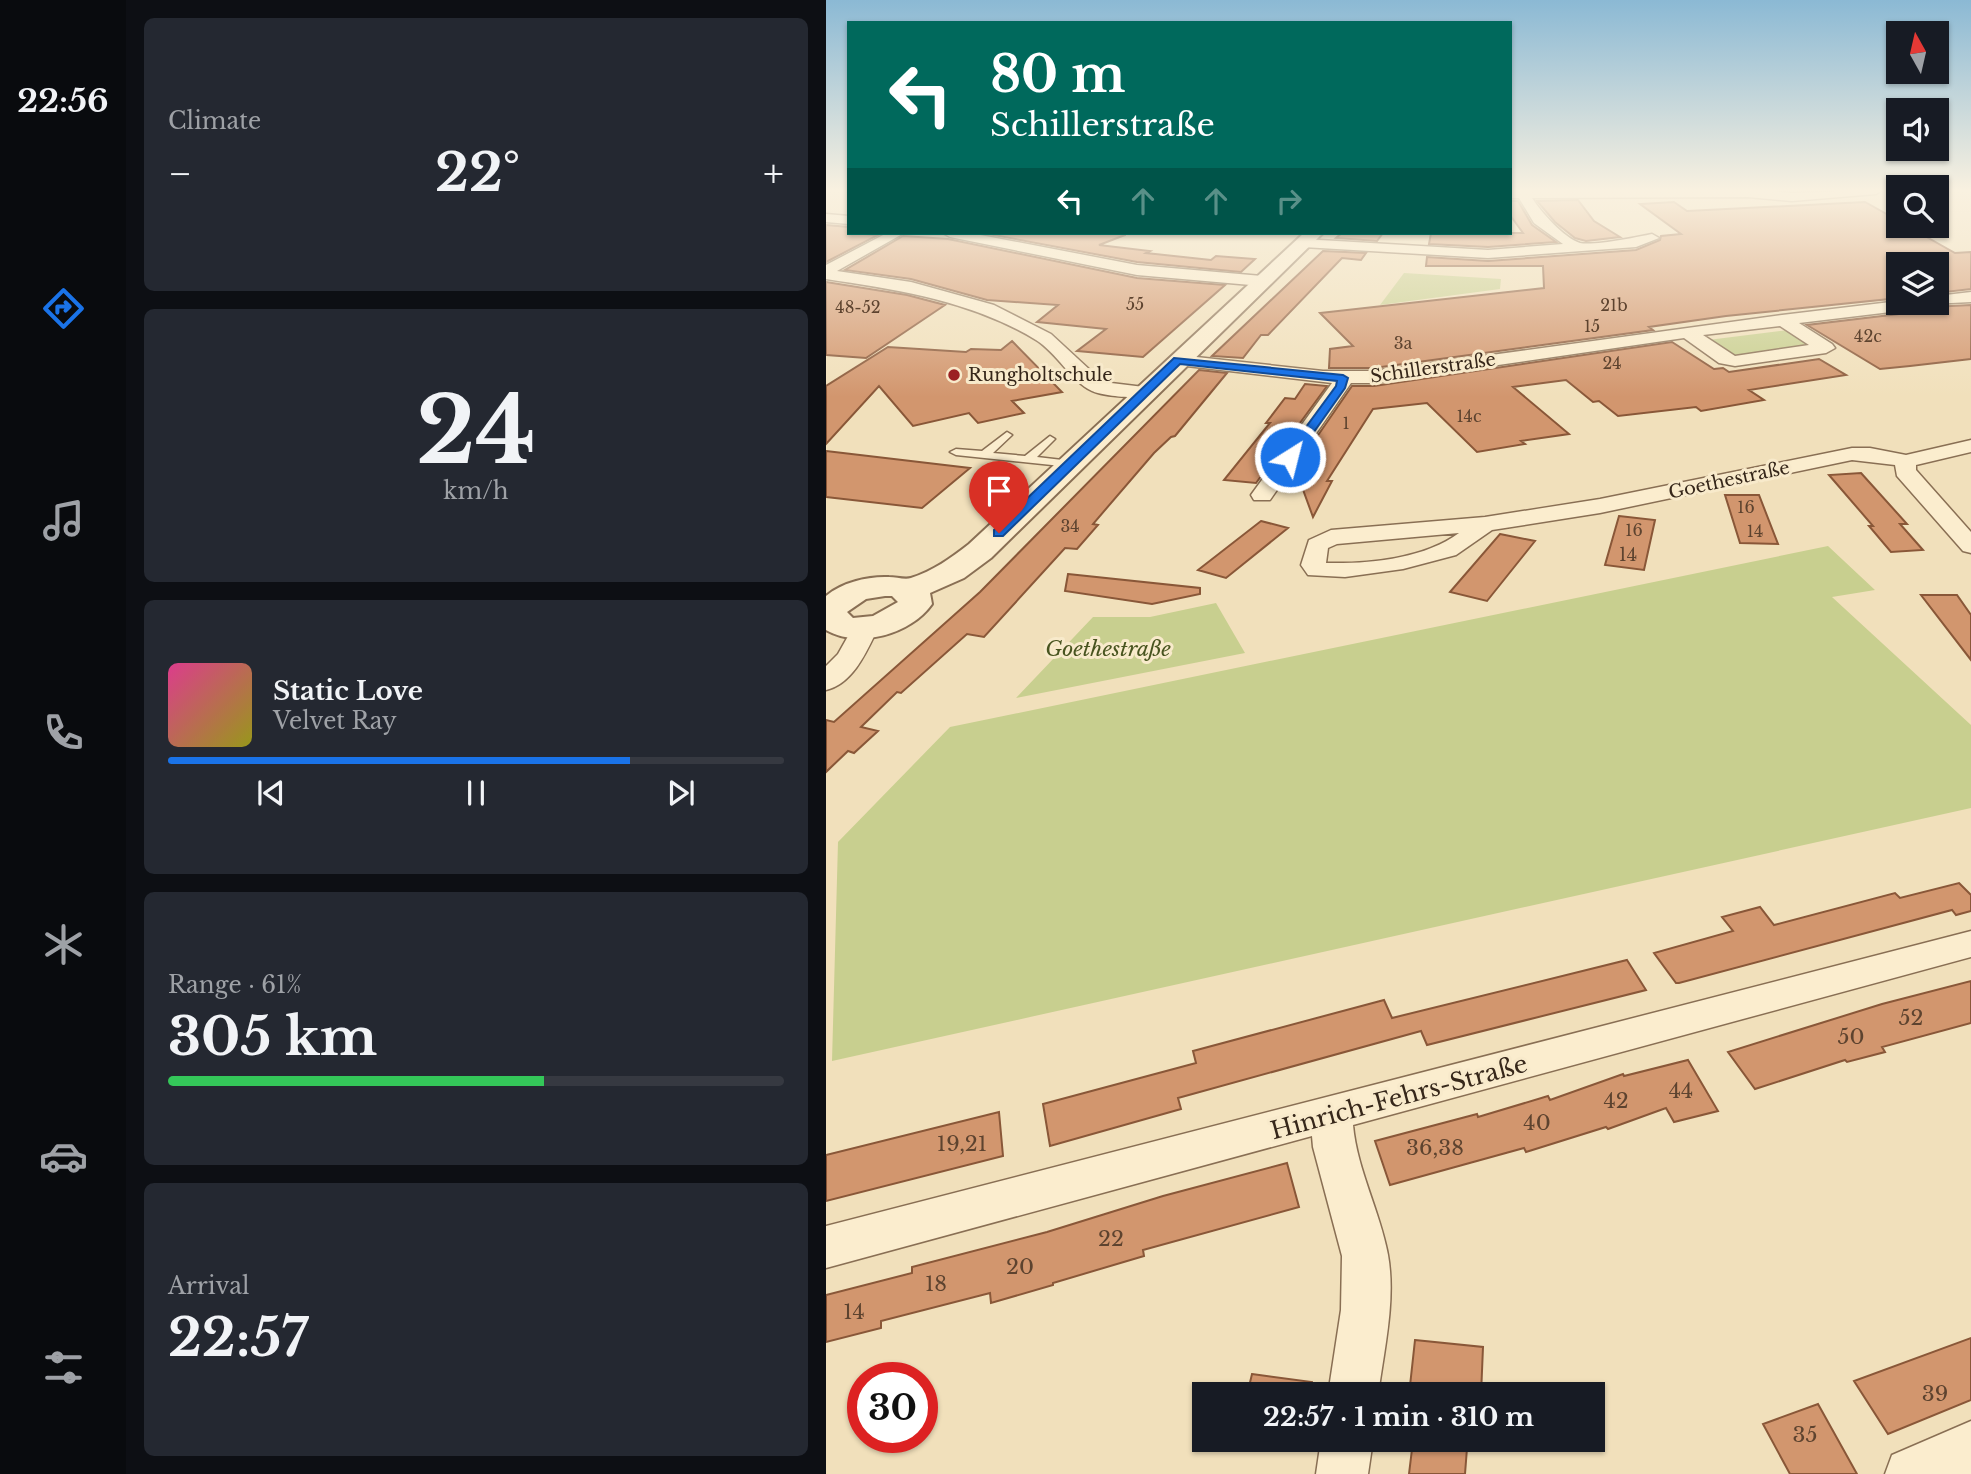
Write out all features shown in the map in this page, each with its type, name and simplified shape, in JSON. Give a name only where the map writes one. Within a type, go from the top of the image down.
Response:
[{"type":"street","points":[[826,273],[851,259]]},
{"type":"street","points":[[1080,259],[1137,270],[1262,281]]},
{"type":"street","points":[[909,591],[953,571],[971,558],[1286,259]]},
{"type":"street","points":[[826,273],[911,287],[988,309],[1049,341],[1097,387],[1144,393]]},
{"type":"street","points":[[1949,300],[1971,297]]},
{"type":"street","name":"Schillerstraße","points":[[1178,360],[1343,378],[1389,375],[1687,332],[1886,308]]},
{"type":"street","points":[[1687,332],[1725,359],[1735,361],[1826,348],[1782,320]]},
{"type":"street","points":[[1262,495],[1341,386],[1343,378]]},
{"type":"street","name":"Goethestraße","points":[[1485,524],[1455,547],[1436,554],[1340,572],[1318,570],[1312,565],[1315,548],[1327,538],[1485,524],[1653,497],[1852,454],[1870,454],[1906,461],[1971,446]]},
{"type":"street","points":[[1906,461],[1905,471],[1971,546]]},
{"type":"street","points":[[870,587],[899,587],[909,591],[915,595],[913,608],[902,618],[865,628],[838,624],[831,618],[830,605],[870,587]]},
{"type":"street","points":[[826,682],[850,659],[865,628]]},
{"type":"street","name":"Hinrich-Fehrs-Straße","points":[[826,1247],[1971,944]]},
{"type":"street","points":[[1332,1115],[1334,1147],[1365,1256],[1365,1310],[1355,1382]]},
{"type":"street","points":[[1911,1474],[1971,1447]]},
{"type":"street","points":[[1342,1474],[1345,1452]]},
{"type":"lane","points":[[984,455],[1007,435]]},
{"type":"lane","points":[[1028,459],[1050,439]]},
{"type":"lane","points":[[956,452],[1071,464]]},
{"type":"green space","points":[[1404,273],[1501,279],[1500,289],[1380,305]]},
{"type":"green space","points":[[1789,330],[1813,344],[1742,358],[1730,355],[1708,340]]},
{"type":"green space","points":[[1828,546],[1875,590],[1832,597],[1971,725],[1971,808],[832,1061],[838,842],[950,727]]},
{"type":"green space","name":"Goethestraße","points":[[1216,603],[1245,653],[1016,698],[1093,617],[1150,617]]},
{"type":"building","points":[[864,259],[1044,259],[1137,278],[1225,285],[1143,357],[1077,351],[1106,329],[1037,322],[1058,305],[987,300],[911,279],[845,270]]},
{"type":"building","points":[[1120,259],[1255,259],[1241,272]]},
{"type":"building","points":[[1315,259],[1341,259],[1268,335],[1261,335],[1243,358],[1212,356]]},
{"type":"building","points":[[1427,259],[1488,261],[1886,259],[1886,299],[1726,316],[1649,327],[1653,330],[1374,368],[1329,368],[1330,349],[1353,346],[1320,313],[1544,288],[1543,266],[1426,266]]},
{"type":"building","points":[[1949,259],[1971,259],[1971,289],[1949,292]]},
{"type":"building","points":[[826,282],[907,295],[945,305],[866,358],[826,355]]},
{"type":"building","points":[[1971,305],[1971,359],[1880,369],[1807,325],[1891,315],[1949,315],[1949,306]]},
{"type":"building","points":[[1012,341],[1062,392],[1012,401],[1024,413],[978,423],[969,413],[913,426],[879,386],[826,444],[826,386],[888,347],[966,352],[971,349],[1001,350]]},
{"type":"building","points":[[1672,342],[1714,369],[1723,368],[1729,372],[1819,359],[1846,375],[1749,390],[1764,400],[1701,411],[1696,407],[1618,416],[1599,401],[1593,402],[1566,380],[1513,387],[1569,434],[1521,441],[1525,444],[1477,452],[1427,403],[1373,409],[1327,481],[1332,481],[1313,517],[1302,487],[1283,486],[1352,386],[1374,386]]},
{"type":"building","points":[[1199,370],[1227,373],[1175,436],[1154,453],[1093,524],[1098,525],[1077,549],[1065,548],[984,637],[967,634],[901,693],[897,692],[861,727],[878,731],[854,753],[848,751],[826,772],[826,720],[834,722],[980,592]]},
{"type":"building","points":[[1305,384],[1327,386],[1256,483],[1224,480],[1270,423],[1266,423],[1285,398],[1295,399]]},
{"type":"building","points":[[826,451],[970,468],[922,508],[826,497]]},
{"type":"building","points":[[1861,473],[1907,524],[1900,524],[1923,550],[1891,552],[1869,526],[1873,526],[1829,475]]},
{"type":"building","points":[[1725,495],[1759,495],[1778,544],[1740,543]]},
{"type":"building","points":[[1619,516],[1655,520],[1644,570],[1605,565]]},
{"type":"building","points":[[1261,521],[1288,528],[1226,578],[1198,570]]},
{"type":"building","points":[[1500,534],[1535,541],[1487,601],[1450,592]]},
{"type":"building","points":[[1068,574],[1200,588],[1200,594],[1152,604],[1065,591]]},
{"type":"building","points":[[1921,595],[1957,595],[1971,615],[1971,660]]},
{"type":"building","points":[[1959,883],[1971,895],[1971,911],[1956,915],[1952,910],[1679,983],[1676,983],[1654,953],[1733,931],[1722,917],[1760,907],[1774,925],[1895,893],[1900,898]]},
{"type":"building","points":[[1627,960],[1646,990],[1427,1045],[1421,1031],[1178,1098],[1181,1109],[1050,1146],[1043,1104],[1196,1063],[1193,1051],[1384,1000],[1392,1018]]},
{"type":"building","points":[[1971,981],[1971,1023],[1882,1047],[1885,1052],[1847,1062],[1845,1060],[1755,1089],[1728,1052],[1882,1004]]},
{"type":"building","points":[[1688,1060],[1718,1111],[1674,1122],[1666,1108],[1608,1129],[1606,1127],[1526,1152],[1524,1148],[1390,1185],[1375,1141],[1477,1114],[1478,1117],[1548,1096],[1550,1100],[1623,1074],[1624,1076]]},
{"type":"building","points":[[999,1112],[1003,1156],[826,1201],[826,1155]]},
{"type":"building","points":[[1287,1163],[1299,1207],[1143,1250],[1144,1256],[991,1303],[990,1293],[881,1321],[881,1328],[826,1342],[826,1295],[912,1273],[912,1267],[1047,1232],[1163,1196]]},
{"type":"building","points":[[1971,1338],[1971,1400],[1888,1434],[1854,1381]]},
{"type":"building","points":[[1415,1340],[1483,1347],[1482,1382],[1410,1382]]},
{"type":"building","points":[[1252,1374],[1312,1382],[1250,1382]]},
{"type":"building","points":[[1818,1404],[1857,1474],[1790,1474],[1763,1424]]},
{"type":"building","points":[[1412,1452],[1467,1452],[1465,1474],[1409,1474]]},
{"type":"place","name":"Rungholtschule","points":[[954,375]]},
{"type":"route","points":[[999,533],[1178,360],[1246,370],[1343,378],[1341,386],[1290,457]]}]
